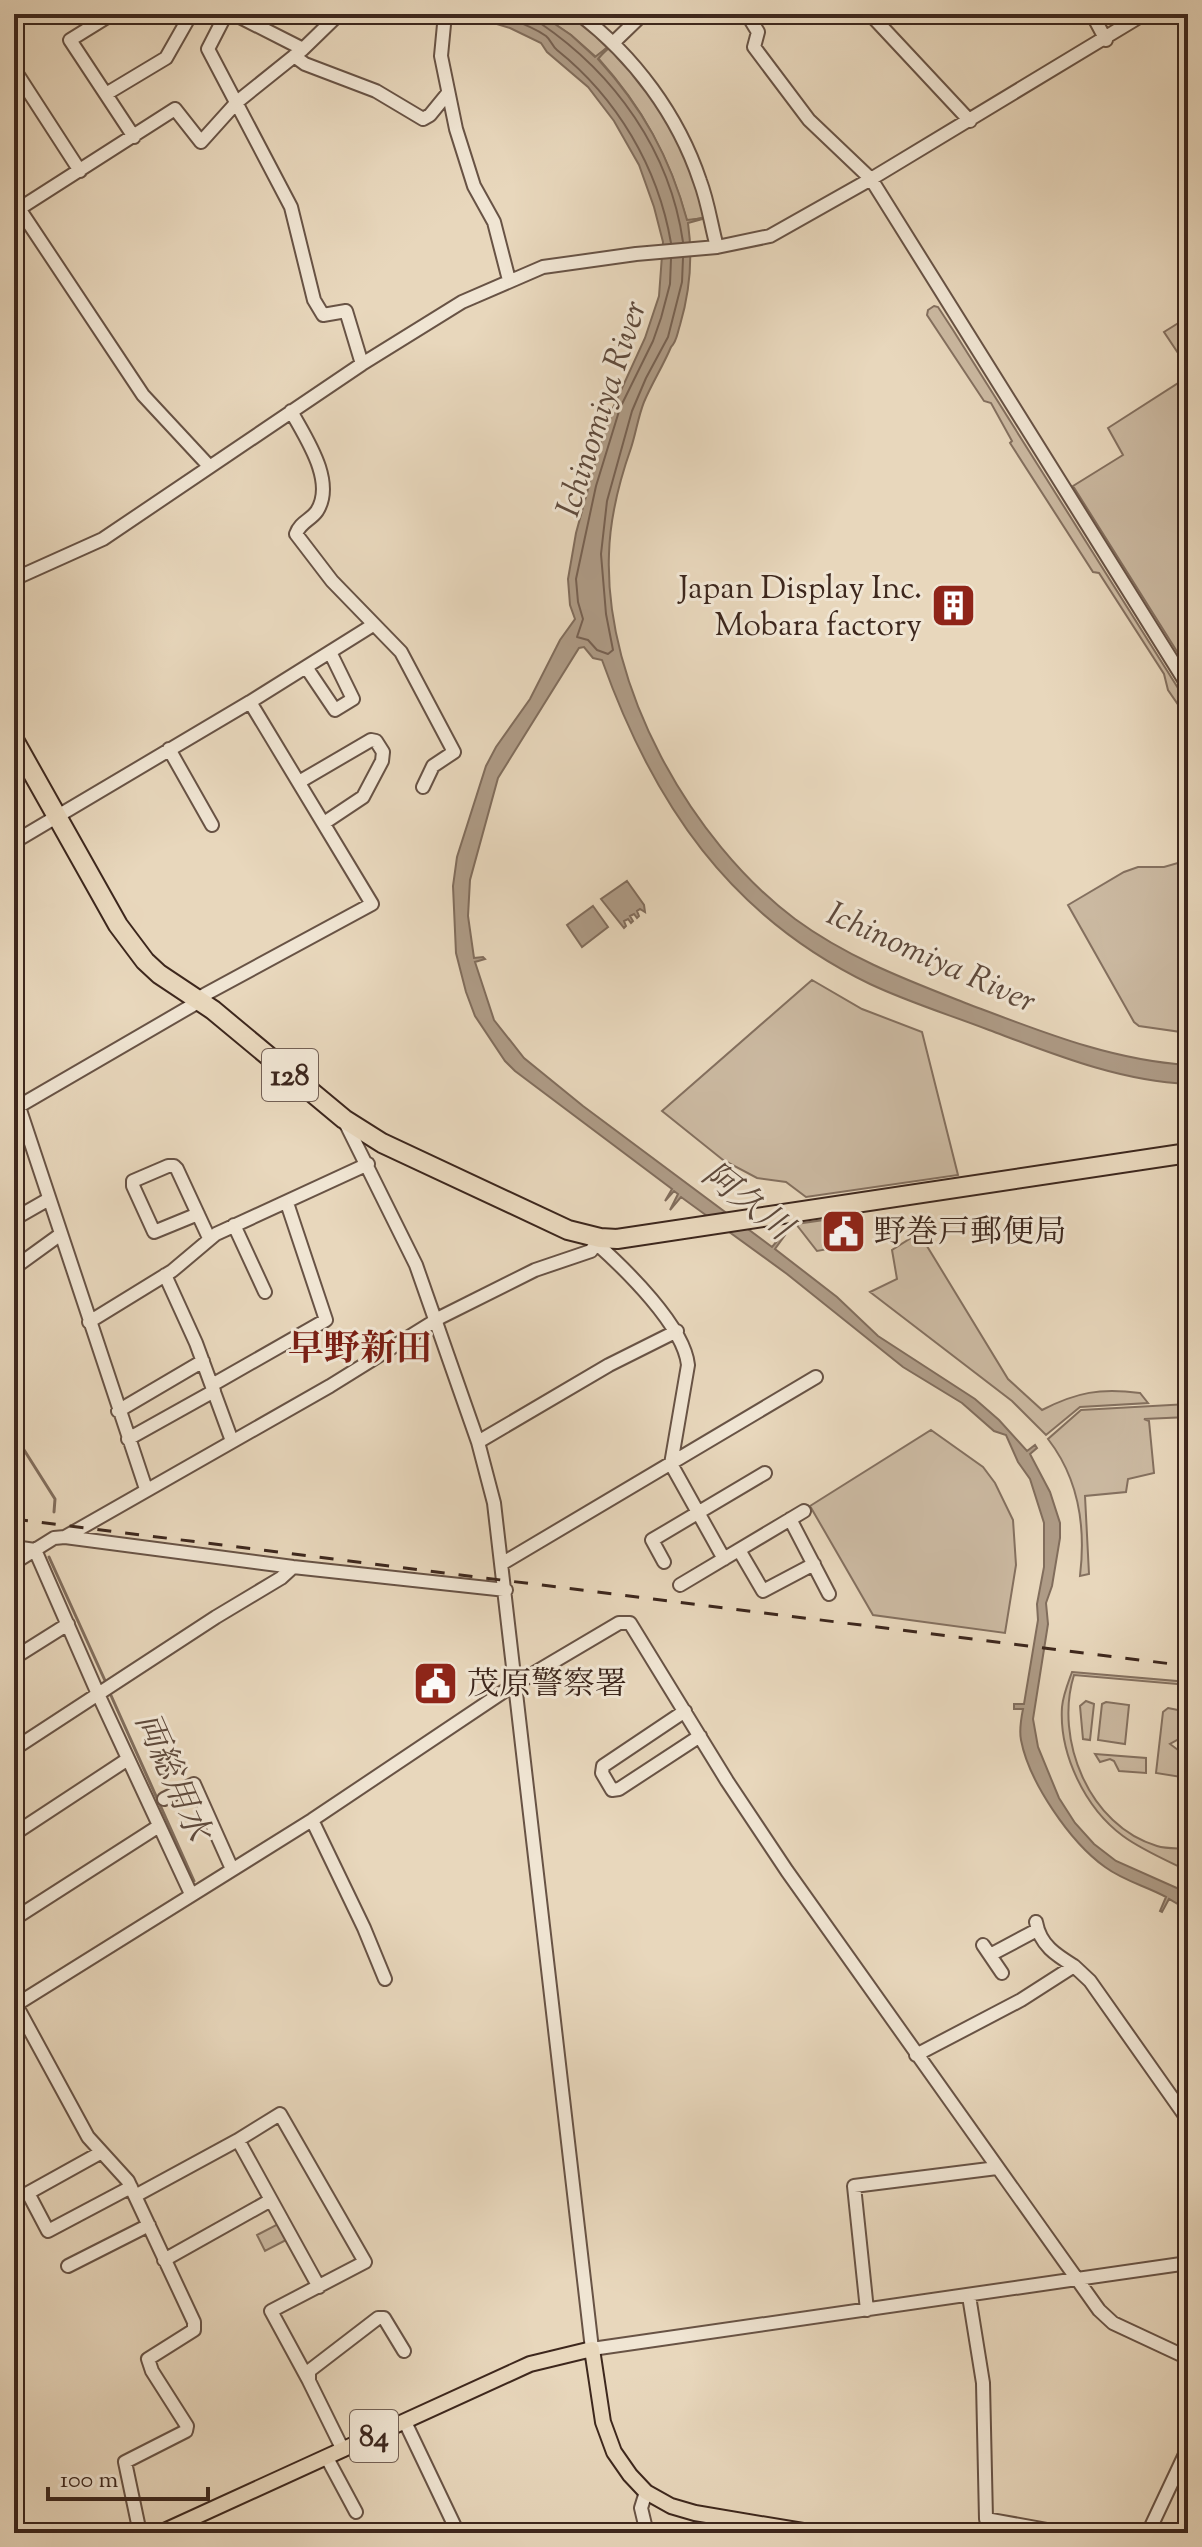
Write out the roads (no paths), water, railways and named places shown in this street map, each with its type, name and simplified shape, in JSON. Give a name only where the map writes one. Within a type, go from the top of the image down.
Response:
[{"type":"highway","name":"128","points":[[14,740],[131,944],[166,980],[198,1000],[344,1119],[382,1143],[598,1241],[1188,1153]]},
{"type":"main road","name":"84","points":[[160,2533],[530,2364],[592,2349]]},
{"type":"main road","points":[[592,2349],[603,2422],[614,2452],[646,2492],[671,2506],[695,2513],[815,2533]]},
{"type":"street","points":[[112,14],[70,40],[134,137]]},
{"type":"street","points":[[106,94],[166,58],[191,14]]},
{"type":"street","points":[[226,14],[208,49],[291,207],[314,300],[323,315],[346,311],[362,364]]},
{"type":"street","points":[[234,14],[299,52],[305,64],[376,91],[423,119],[448,93]]},
{"type":"street","points":[[445,14],[441,56],[456,129],[474,186],[494,222],[509,280]]},
{"type":"street","points":[[579,14],[613,43],[655,94],[682,136],[702,186],[715,247]]},
{"type":"street","points":[[613,43],[643,14]]},
{"type":"street","points":[[747,14],[758,32],[754,47],[809,120],[871,179],[1188,686]]},
{"type":"street","points":[[870,14],[970,121]]},
{"type":"street","points":[[1092,14],[1106,40]]},
{"type":"street","points":[[14,579],[103,539],[431,319],[509,280],[543,267],[715,247],[770,236],[970,121],[1144,14]]},
{"type":"street","points":[[209,466],[143,395],[16,207],[80,171],[175,109],[201,142],[237,102],[299,52],[338,15]]},
{"type":"street","points":[[14,69],[80,171]]},
{"type":"street","points":[[291,411],[318,461],[323,480],[318,510],[299,526],[296,534],[332,581],[401,652],[460,750],[433,766],[423,787]]},
{"type":"street","points":[[14,842],[373,625]]},
{"type":"street","points":[[306,667],[335,710],[353,699],[330,652]]},
{"type":"street","points":[[146,1489],[16,1108],[198,1000],[372,904],[250,702]]},
{"type":"street","points":[[299,782],[371,740],[376,741],[383,752],[382,761],[363,797],[324,823]]},
{"type":"street","points":[[169,749],[212,825]]},
{"type":"street","points":[[344,1119],[416,1265],[478,1442],[494,1503],[592,2349],[1188,2263]]},
{"type":"street","points":[[89,1322],[165,1275],[209,1238],[368,1164]]},
{"type":"street","points":[[198,1214],[154,1232],[133,1181],[174,1166],[198,1214],[209,1238]]},
{"type":"street","points":[[14,1219],[49,1199]]},
{"type":"street","points":[[128,1439],[326,1320],[287,1203]]},
{"type":"street","points":[[234,1225],[265,1292]]},
{"type":"street","points":[[14,1268],[61,1234]]},
{"type":"street","points":[[65,1537],[330,1386],[435,1321],[535,1270],[591,1251],[598,1241],[677,1331],[686,1351],[688,1365],[671,1464],[724,1559]]},
{"type":"street","points":[[165,1275],[203,1361],[232,1441]]},
{"type":"street","points":[[478,1442],[609,1365],[677,1331]]},
{"type":"street","points":[[118,1411],[203,1361]]},
{"type":"street","points":[[503,1563],[816,1377]]},
{"type":"street","points":[[664,1562],[652,1540],[765,1473]]},
{"type":"street","points":[[680,1585],[804,1511]]},
{"type":"street","points":[[790,1519],[829,1594]]},
{"type":"street","points":[[14,1563],[54,1538],[65,1537],[293,1567],[506,1590]]},
{"type":"street","points":[[14,1547],[35,1550]]},
{"type":"street","points":[[35,1550],[191,1894]]},
{"type":"street","points":[[739,1550],[763,1591],[814,1564]]},
{"type":"street","points":[[14,1749],[281,1578],[293,1567]]},
{"type":"street","points":[[140,2533],[125,2462],[186,2431],[187,2426],[152,2371],[148,2359],[194,2330],[194,2322],[133,2192],[110,2160],[88,2137],[15,2004],[312,1820],[516,1684],[619,1623],[633,1626],[770,1846],[1099,2310],[1113,2323],[1188,2358]]},
{"type":"street","points":[[14,1658],[68,1624]]},
{"type":"street","points":[[685,1711],[603,1766],[602,1773],[612,1790],[619,1789],[700,1736]]},
{"type":"street","points":[[14,1834],[128,1759]]},
{"type":"street","points":[[164,1799],[194,1784],[232,1869]]},
{"type":"street","points":[[312,1820],[385,1979]]},
{"type":"street","points":[[14,1919],[159,1826]]},
{"type":"street","points":[[1002,1973],[987,1950],[1037,1926],[1052,1952],[1090,1981],[1188,2120]]},
{"type":"street","points":[[916,2055],[1021,2000],[1074,1966]]},
{"type":"street","points":[[100,2153],[28,2193],[48,2231],[238,2140],[280,2114],[365,2262],[271,2311],[343,2450]]},
{"type":"street","points":[[238,2140],[319,2287]]},
{"type":"street","points":[[867,2310],[854,2186],[997,2168]]},
{"type":"street","points":[[164,2260],[271,2200]]},
{"type":"street","points":[[68,2266],[149,2225]]},
{"type":"street","points":[[969,2296],[983,2383],[986,2519],[1064,2533]]},
{"type":"street","points":[[309,2381],[309,2371],[378,2318],[384,2318],[404,2351]]},
{"type":"street","points":[[405,2422],[458,2533]]},
{"type":"street","points":[[1148,2533],[1188,2448]]},
{"type":"street","points":[[327,2458],[356,2512]]},
{"type":"street","points":[[646,2492],[641,2508],[647,2533]]},
{"type":"water","points":[[464,14],[540,14],[571,35],[595,57],[609,46],[598,59],[653,134],[672,175],[687,220],[706,218],[688,223],[690,262],[683,312],[676,340],[640,413],[616,500],[609,554],[611,604],[621,656],[638,707],[661,757],[689,804],[721,848],[757,886],[795,919],[857,957],[900,977],[1049,1034],[1103,1051],[1188,1065],[1188,1084],[1137,1078],[1087,1065],[914,1003],[870,984],[820,956],[776,925],[737,889],[702,850],[672,807],[622,712],[602,660],[593,658],[584,647],[579,648],[498,778],[470,880],[468,916],[474,958],[485,959],[475,962],[494,1020],[524,1058],[583,1106],[772,1247],[785,1235],[775,1249],[837,1297],[878,1336],[975,1399],[1027,1451],[1035,1445],[1037,1448],[1030,1454],[1050,1492],[1060,1523],[1052,1586],[1046,1603],[1048,1624],[1033,1719],[1038,1747],[1059,1798],[1075,1823],[1094,1844],[1116,1861],[1188,1893],[1188,1910],[1169,1899],[1160,1911],[1166,1897],[1105,1867],[1078,1843],[1042,1792],[1025,1756],[1020,1732],[1023,1709],[1014,1709],[1014,1704],[1024,1704],[1038,1620],[1037,1604],[1044,1567],[1044,1523],[1030,1479],[1006,1435],[994,1431],[962,1403],[903,1367],[787,1274],[681,1197],[670,1210],[678,1194],[674,1191],[665,1201],[672,1189],[515,1071],[475,1016],[456,953],[453,886],[457,857],[486,766],[530,699],[560,640],[575,619],[570,605],[568,579],[576,533],[606,423],[645,338],[659,296],[663,242],[639,165],[614,121],[588,87],[547,52],[541,43],[510,28]]},
{"type":"water","points":[[627,881],[644,905],[645,912],[640,909],[637,918],[634,914],[630,916],[633,921],[624,921],[624,928],[601,899]]},
{"type":"water","points":[[593,906],[608,927],[582,947],[567,925]]},
{"type":"waterway","name":"両総用水","points":[[14,1434],[55,1499],[54,1512]]},
{"type":"waterway","name":"両総用水","points":[[49,1557],[107,1685]]},
{"type":"waterway","name":"両総用水","points":[[109,1691],[194,1881]]},
{"type":"railway","points":[[14,1519],[1188,1666]]},
{"type":"place","name":"Japan Display Inc. Mobara factory","points":[[953,605]]},
{"type":"place","name":"野巻戸郵便局","points":[[843,1231]]},
{"type":"place","name":"茂原警察署","points":[[436,1683]]},
{"type":"district","name":"早野新田","points":[[360,1347]]},
{"type":"water label","name":"Ichinomiya River","points":[[600,408]]},
{"type":"water label","name":"Ichinomiya River","points":[[932,956]]},
{"type":"water label","name":"阿久川","points":[[748,1200]]}]
